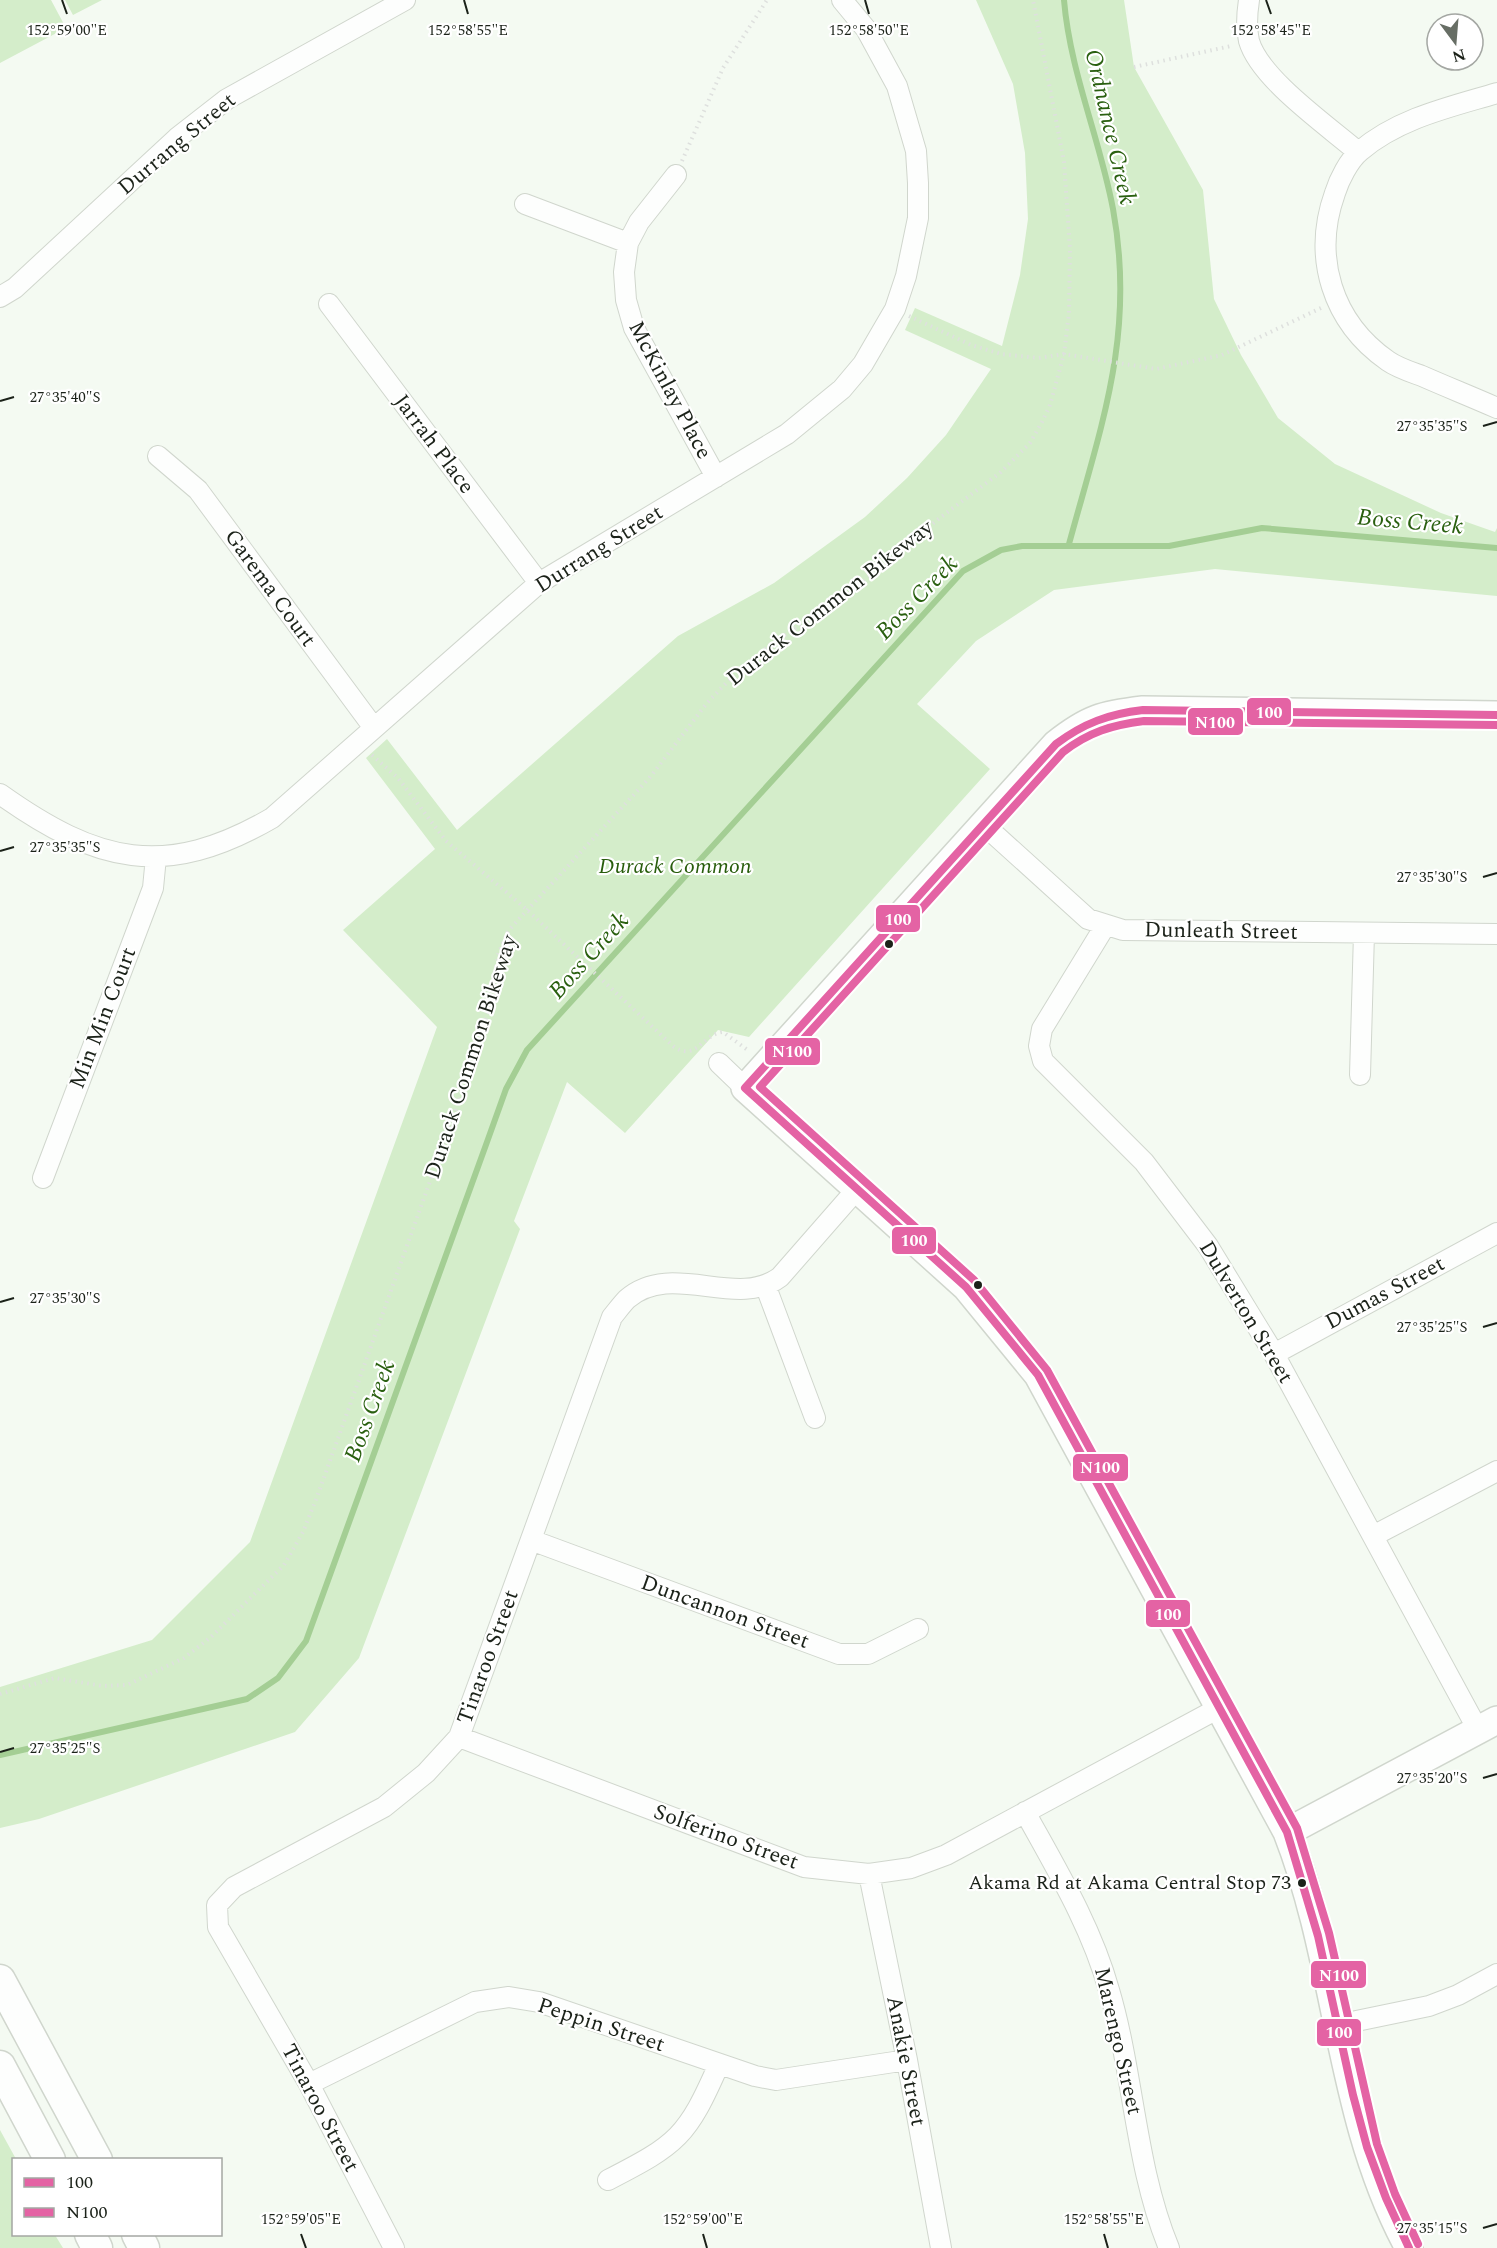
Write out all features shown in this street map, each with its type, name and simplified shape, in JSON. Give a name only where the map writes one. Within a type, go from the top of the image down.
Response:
[{"type":"main road","points":[[0,1980],[96,2158]]},
{"type":"main road","points":[[0,2067],[49,2158]]},
{"type":"street","name":"Durrang Street","points":[[0,297],[15,288],[177,138],[227,99],[405,0]]},
{"type":"street","name":"Durrang Street","points":[[0,794],[38,821],[98,848],[156,857],[183,855],[214,848],[242,836],[272,818],[539,583],[787,434],[842,389],[863,364],[895,309],[912,253],[918,218],[916,151],[897,86],[866,29],[842,0]]},
{"type":"street","points":[[1249,0],[1247,18],[1250,42],[1265,72],[1358,152]]},
{"type":"street","points":[[1497,93],[1414,119],[1387,132],[1358,152],[1338,183],[1328,212],[1325,232],[1326,271],[1338,300],[1359,336],[1390,363],[1497,408]]},
{"type":"street","name":"McKinlay Place","points":[[676,175],[639,222],[628,243],[624,272],[626,300],[634,328],[716,477]]},
{"type":"street","points":[[525,204],[628,243]]},
{"type":"street","name":"Jarrah Place","points":[[329,304],[539,583]]},
{"type":"street","name":"Garema Court","points":[[158,456],[198,490],[374,728]]},
{"type":"street","points":[[745,1088],[1056,744],[1081,724],[1106,715],[1143,710],[1497,715]]},
{"type":"street","name":"Dunleath Street","points":[[984,825],[1088,919],[1123,930],[1497,934]]},
{"type":"street","name":"Min Min Court","points":[[43,1178],[153,888],[156,857]]},
{"type":"street","name":"Dulverton Street","points":[[1105,926],[1042,1029],[1039,1046],[1043,1061],[1118,1135],[1171,1196],[1208,1246],[1274,1354],[1373,1536],[1488,1725]]},
{"type":"street","points":[[1360,1075],[1364,933]]},
{"type":"street","points":[[719,1063],[966,1287],[1038,1375],[1287,1832],[1305,1879],[1316,1920],[1364,2145],[1384,2198],[1409,2248]]},
{"type":"street","points":[[815,1418],[766,1287],[780,1277],[857,1189]]},
{"type":"street","name":"Dumas Street","points":[[1274,1354],[1497,1233]]},
{"type":"street","name":"Tinaroo Street","points":[[394,2248],[309,2084],[218,1927],[217,1905],[234,1887],[384,1807],[426,1773],[459,1737],[612,1317],[628,1298],[648,1287],[669,1282],[747,1289],[766,1287]]},
{"type":"street","points":[[1373,1536],[1497,1471]]},
{"type":"street","name":"Duncannon Street","points":[[531,1540],[839,1654],[868,1654],[918,1629]]},
{"type":"street","name":"Solferino Street","points":[[459,1737],[804,1867],[868,1874],[911,1868],[946,1855],[1219,1708]]},
{"type":"street","points":[[1287,1832],[1488,1725]]},
{"type":"street","name":"Marengo Street","points":[[1025,1812],[1077,1906],[1103,1970],[1120,2038],[1148,2184],[1169,2248]]},
{"type":"street","name":"Anakie Street","points":[[868,1874],[907,2060],[936,2246]]},
{"type":"street","points":[[1337,2025],[1429,2006],[1458,1995],[1497,1974]]},
{"type":"street","name":"Peppin Street","points":[[309,2084],[475,2002],[509,1997],[539,2002],[719,2064],[776,2080],[907,2060]]},
{"type":"street","points":[[608,2181],[656,2156],[674,2142],[689,2126],[719,2064]]},
{"type":"path","points":[[676,175],[723,68],[767,0]]},
{"type":"path","name":"Durack Common Bikeway","points":[[0,1694],[55,1678],[103,1686],[127,1685],[184,1658],[211,1636],[284,1565],[303,1532],[317,1497],[443,1150],[483,1031],[503,941],[526,909],[582,854],[643,785],[707,703],[734,675],[771,644],[851,592],[1018,456],[1030,443],[1050,405],[1064,354],[1069,313],[1069,202],[1060,133],[1033,0]]},
{"type":"path","points":[[1134,67],[1250,42]]},
{"type":"path","points":[[895,309],[971,345],[1000,354],[1039,358],[1064,354],[1123,366],[1156,369],[1222,355],[1338,300]]},
{"type":"path","points":[[358,743],[398,778],[446,841],[526,909],[682,1052],[694,1051],[712,1035],[723,1032],[749,1051]]},
{"type":"green space","points":[[0,0],[51,0],[66,28],[0,63]]},
{"type":"green space","points":[[65,0],[102,0],[73,15]]},
{"type":"green space","name":"Durack Common","points":[[976,0],[1124,0],[1134,67],[1203,190],[1214,299],[1241,355],[1278,418],[1335,464],[1441,513],[1495,532],[1497,528],[1497,596],[1215,569],[1054,590],[976,641],[917,704],[990,769],[749,1037],[718,1030],[625,1133],[567,1082],[514,1221],[520,1229],[359,1658],[295,1732],[39,1819],[0,1828],[0,1687],[152,1640],[250,1542],[437,1027],[343,930],[435,849],[366,758],[387,739],[457,830],[678,636],[774,583],[865,517],[907,478],[946,435],[991,369],[905,330],[915,308],[1002,346],[1020,275],[1028,219],[1025,153],[1013,84]]},
{"type":"green space","points":[[0,2130],[15,2158],[12,2158],[12,2236],[56,2236],[63,2248],[0,2248]]},
{"type":"waterway","name":"Ordnance Creek","points":[[1064,0],[1072,53],[1113,209],[1119,254],[1120,297],[1118,339],[1112,379],[1069,544]]},
{"type":"waterway","name":"Boss Creek","points":[[0,1755],[247,1699],[278,1678],[306,1641],[506,1089],[527,1050],[963,571],[1001,550],[1022,546],[1169,546],[1262,528],[1497,548]]},
{"type":"transit line","name":"100","points":[[745,1088],[1056,744],[1087,725],[1119,714],[1143,710],[1497,715]]},
{"type":"transit line","name":"N100","points":[[1418,2244],[1395,2194],[1377,2144],[1329,1933],[1297,1828],[1047,1370],[974,1280],[760,1087],[1063,752],[1092,734],[1111,727],[1144,721],[1497,725]]},
{"type":"transit line","name":"100","points":[[745,1088],[966,1287],[1038,1375],[1287,1832],[1318,1936],[1353,2095],[1367,2147],[1386,2198],[1409,2248]]},
{"type":"place","name":"Akama Rd at Akama Central Stop 73","points":[[1302,1883]]}]
